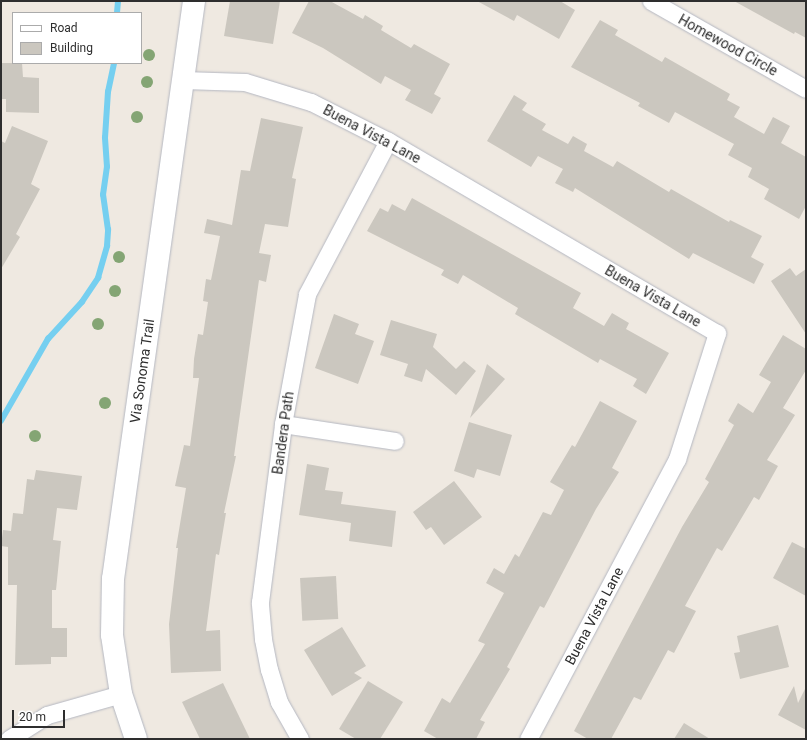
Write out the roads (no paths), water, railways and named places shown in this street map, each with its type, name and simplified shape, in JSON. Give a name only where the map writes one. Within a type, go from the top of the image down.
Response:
[{"type":"street","name":"Via Sonoma Trail","points":[[136,739],[121,694],[112,635],[113,579],[194,1]]},
{"type":"street","name":"Homewood Circle","points":[[651,1],[806,89]]},
{"type":"street","name":"Buena Vista Lane","points":[[183,80],[252,84],[311,102],[388,140],[717,333],[677,459],[528,739]]},
{"type":"street","name":"Bandera Path","points":[[300,739],[279,702],[269,670],[263,639],[260,602],[283,424],[307,294],[388,140]]},
{"type":"street","points":[[283,424],[396,441]]},
{"type":"street","points":[[9,739],[47,715],[121,694]]},
{"type":"waterway","points":[[117,12],[118,1]]},
{"type":"waterway","points":[[1,421],[48,339],[82,302],[98,278],[107,246],[108,230],[103,195],[107,167],[105,138],[108,92],[114,64]]}]
